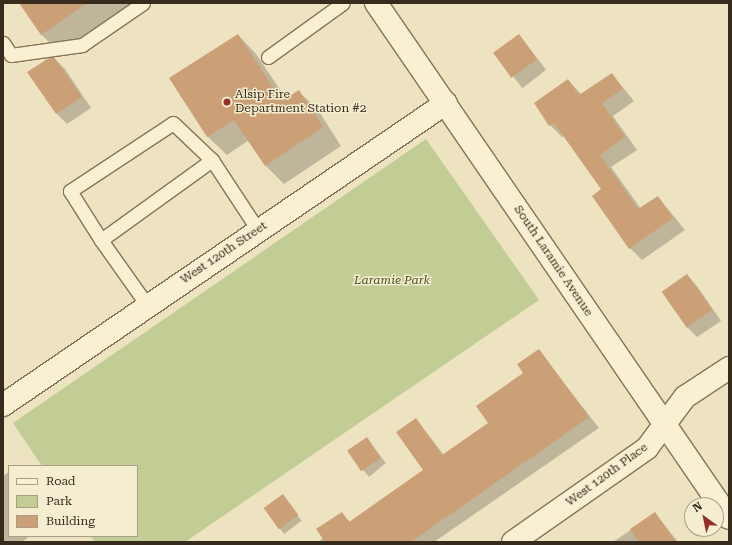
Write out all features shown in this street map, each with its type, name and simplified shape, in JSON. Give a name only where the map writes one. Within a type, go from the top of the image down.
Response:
[{"type":"street","name":"South Laramie Avenue","points":[[376,3],[446,103],[729,518]]},
{"type":"street","name":"West 120th Street","points":[[3,405],[147,305],[446,103]]},
{"type":"street","name":"West 120th Place","points":[[513,542],[647,448],[685,397],[729,368]]},
{"type":"lane","points":[[3,43],[11,55],[82,45],[143,3]]},
{"type":"lane","points":[[268,56],[343,3]]},
{"type":"lane","points":[[147,305],[101,240],[70,191],[173,123],[212,160],[258,230]]},
{"type":"lane","points":[[101,240],[212,160]]},
{"type":"green space","name":"Laramie Park","points":[[426,139],[539,300],[185,542],[95,542],[91,537],[138,537],[138,465],[41,465],[13,423]]},
{"type":"building","points":[[19,3],[87,3],[41,35]]},
{"type":"building","name":"Alsip Fire Department Station #2","points":[[238,34],[282,101],[299,90],[323,127],[265,166],[234,120],[207,137],[169,78]]},
{"type":"building","points":[[519,34],[537,59],[511,78],[493,53]]},
{"type":"building","points":[[54,57],[82,97],[56,114],[27,72],[49,58]]},
{"type":"building","points":[[612,73],[623,89],[602,103],[625,137],[600,155],[638,209],[658,196],[673,218],[629,249],[592,196],[601,189],[554,123],[549,126],[534,103],[568,79],[579,95]]},
{"type":"building","points":[[687,274],[712,310],[687,328],[662,292]]},
{"type":"building","points":[[539,349],[589,417],[411,542],[325,542],[316,529],[342,512],[349,522],[423,470],[396,432],[416,418],[442,455],[488,423],[476,406],[523,373],[517,364]]},
{"type":"building","points":[[367,437],[381,458],[361,471],[347,450]]},
{"type":"building","points":[[283,494],[298,515],[279,529],[264,508]]},
{"type":"building","points":[[655,512],[676,542],[639,542],[630,529]]},
{"type":"place","name":"Alsip Fire Department Station #2","points":[[227,102]]}]
